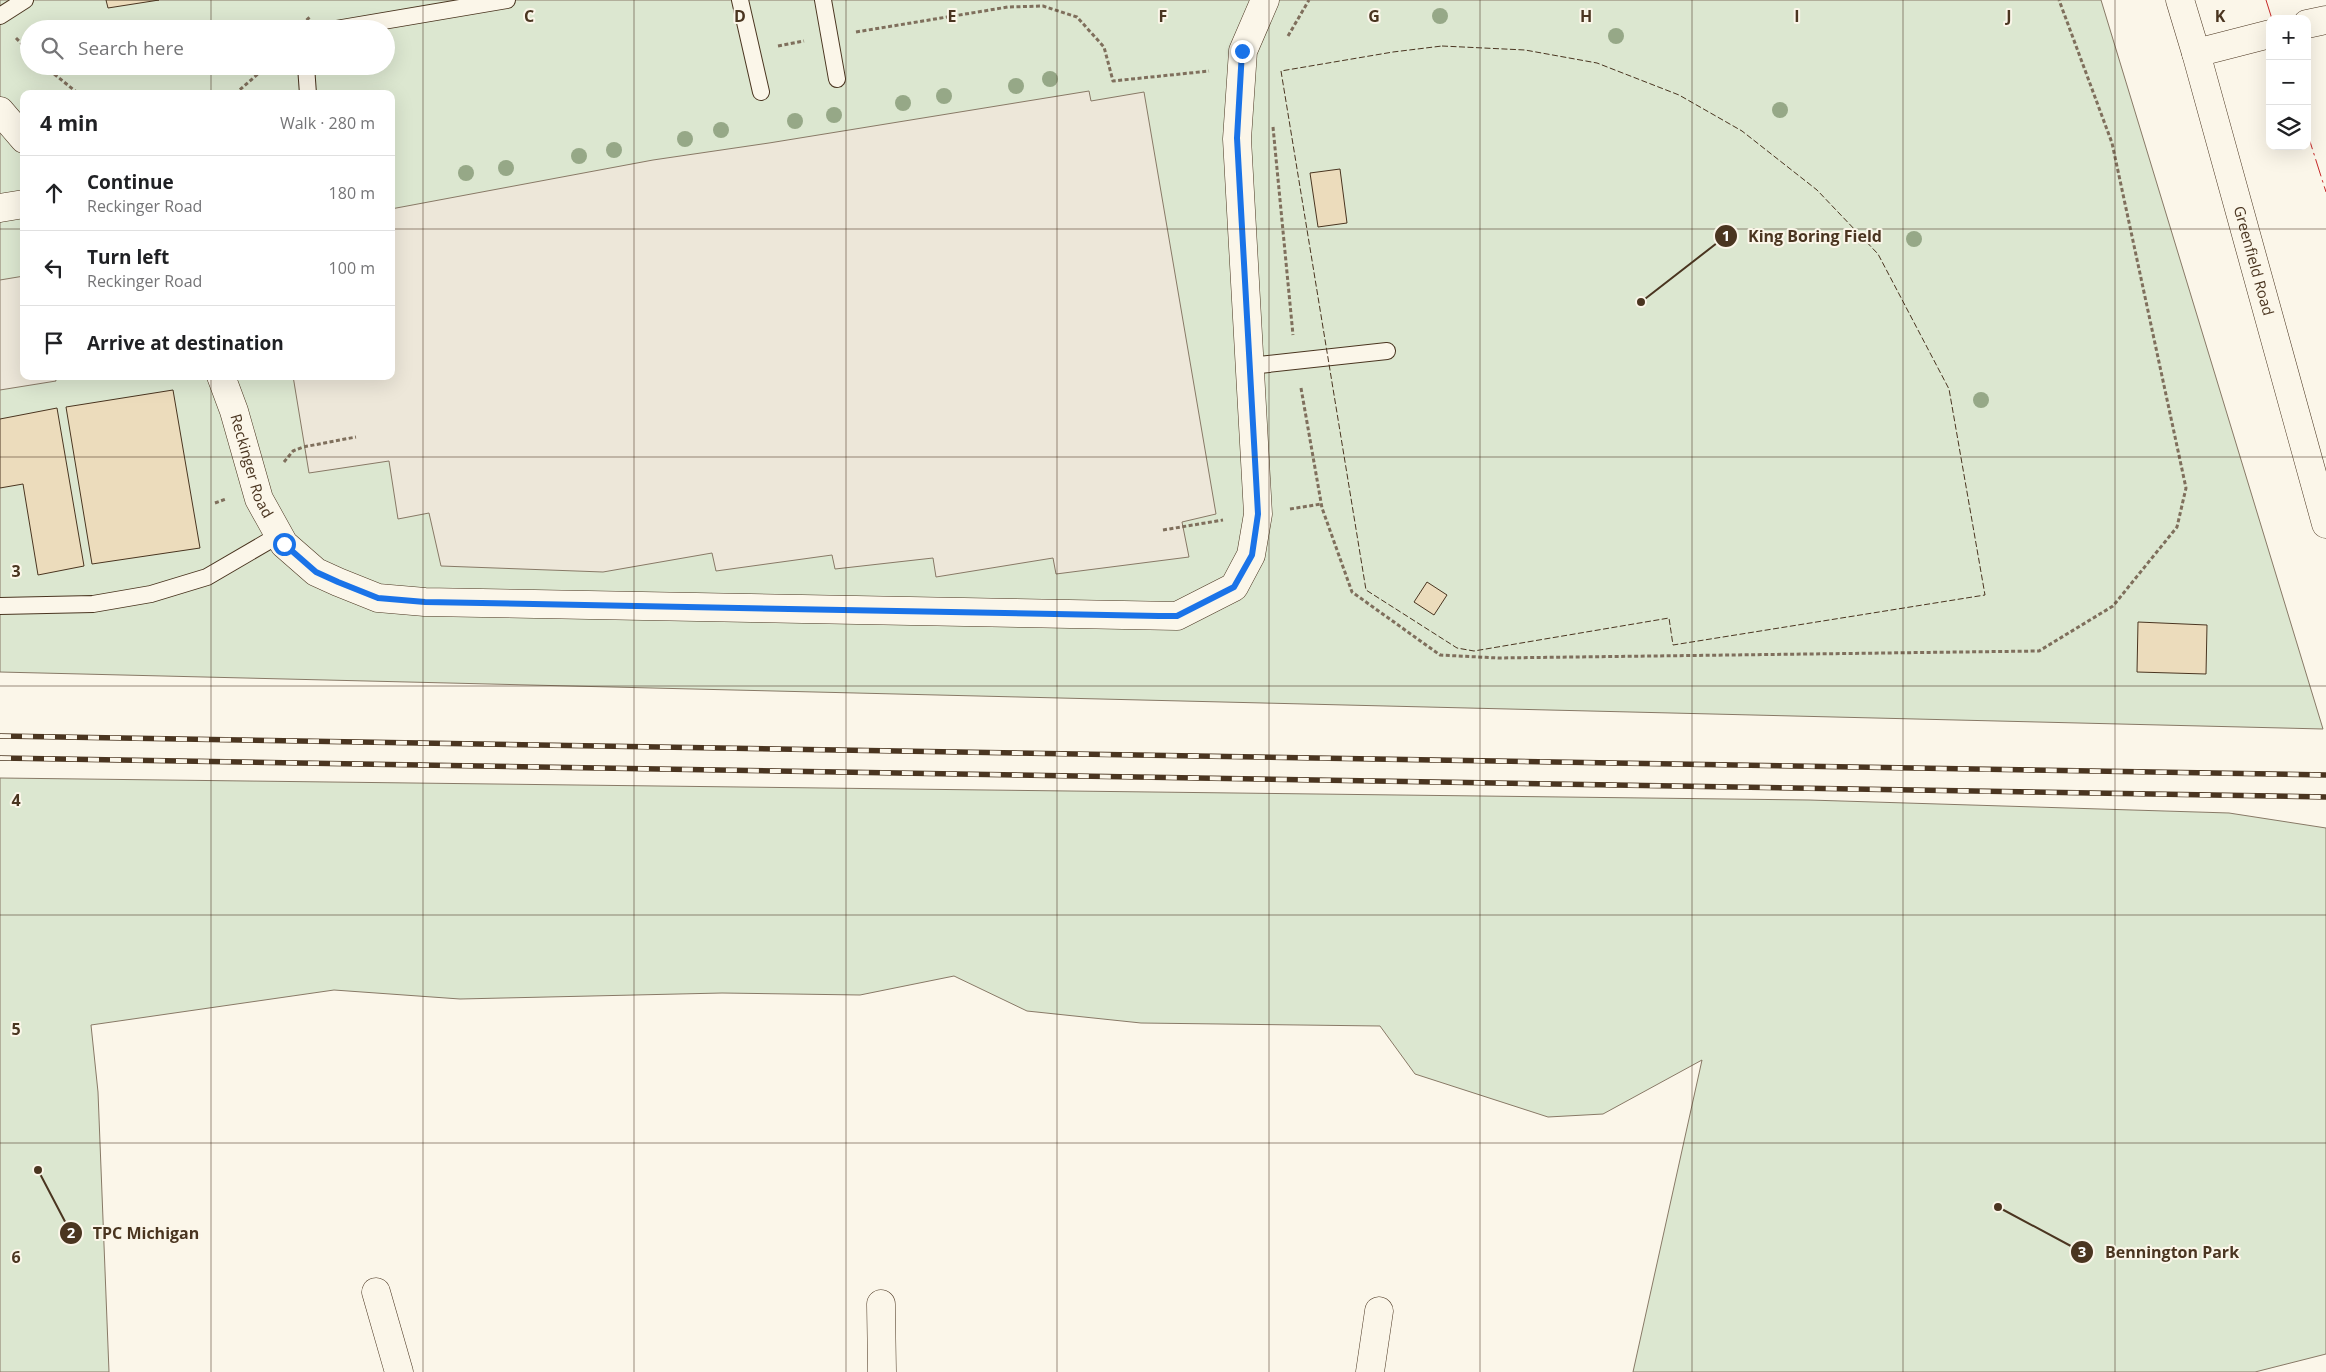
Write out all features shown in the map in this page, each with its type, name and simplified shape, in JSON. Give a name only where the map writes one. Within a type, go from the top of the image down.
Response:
[{"type":"street","name":"Reckinger Road","points":[[222,380],[234,411],[253,484],[259,499],[284,544],[316,572],[378,598],[425,602],[1177,616],[1234,587],[1252,555],[1258,514],[1237,138],[1242,51],[1265,0]]},
{"type":"street","name":"Greenfield Road","points":[[2180,0],[2326,524]]},
{"type":"street","points":[[2311,23],[2326,20]]},
{"type":"street","points":[[2196,53],[2266,35]]},
{"type":"street","points":[[0,111],[20,135]]},
{"type":"street","points":[[0,208],[20,205]]},
{"type":"street","points":[[376,1292],[399,1372]]},
{"type":"street","points":[[880,1304],[882,1372]]},
{"type":"street","points":[[1370,1372],[1379,1311]]},
{"type":"lane","points":[[0,16],[26,0]]},
{"type":"lane","points":[[389,20],[507,0]]},
{"type":"lane","points":[[740,0],[761,92]]},
{"type":"lane","points":[[823,0],[837,79]]},
{"type":"lane","points":[[307,75],[308,90]]},
{"type":"lane","points":[[1250,366],[1387,351]]},
{"type":"lane","points":[[0,606],[93,604],[151,594],[207,577],[280,535]]},
{"type":"path","points":[[1284,43],[1309,0]]},
{"type":"path","points":[[1272,117],[1296,360],[1321,504],[1352,592],[1440,655],[1504,658],[2039,651],[2113,606],[2177,527],[2186,488],[2112,143],[2058,0]]},
{"type":"path","points":[[773,38],[775,46],[1008,7],[1043,6],[1077,18],[1104,47],[1112,81],[1211,71]]},
{"type":"path","points":[[13,36],[20,43]]},
{"type":"path","points":[[55,75],[74,90]]},
{"type":"path","points":[[239,90],[256,75]]},
{"type":"path","points":[[283,464],[293,451],[303,447],[356,437]]},
{"type":"path","points":[[215,503],[226,499]]},
{"type":"path","points":[[1285,509],[1321,504]]},
{"type":"path","points":[[1162,530],[1231,518]]},
{"type":"green space","points":[[0,0],[2101,0],[2323,729],[0,672]]},
{"type":"green space","points":[[0,778],[1809,800],[2229,813],[2326,828],[2326,1354],[2255,1372],[1633,1372],[1702,1060],[1603,1114],[1548,1117],[1415,1074],[1380,1026],[1141,1023],[1027,1011],[954,976],[860,995],[722,993],[460,999],[334,990],[91,1025],[98,1092],[109,1372],[0,1372]]},
{"type":"shaded area","points":[[1089,91],[1091,101],[1144,92],[1216,514],[1182,522],[1189,557],[1056,574],[1053,558],[936,577],[933,558],[835,569],[832,555],[716,571],[712,553],[603,572],[441,566],[429,513],[398,519],[389,461],[309,473],[294,380],[395,380],[395,208],[653,160]]},
{"type":"shaded area","points":[[20,277],[20,380],[56,381],[0,390],[0,280]]},
{"type":"building","points":[[106,0],[159,0],[108,8]]},
{"type":"building","points":[[1340,169],[1347,223],[1318,227],[1310,173]]},
{"type":"building","points":[[173,390],[200,548],[92,564],[66,407]]},
{"type":"building","points":[[57,408],[84,566],[38,575],[23,484],[0,488],[0,419]]},
{"type":"building","points":[[1427,582],[1447,595],[1434,615],[1414,602]]},
{"type":"building","points":[[2138,622],[2207,625],[2206,674],[2137,672]]},
{"type":"railway","points":[[0,736],[2326,775]]},
{"type":"railway","points":[[0,758],[2326,797]]},
{"type":"fence","points":[[1442,46],[1525,50],[1597,63],[1679,95],[1742,131],[1817,190],[1878,254],[1949,389],[1985,595],[1673,645],[1669,618],[1474,651],[1457,648],[1366,590],[1281,71],[1393,52],[1442,46]]},
{"type":"power","points":[[2266,0],[2271,15]]},
{"type":"power","points":[[2311,145],[2326,192]]},
{"type":"place","name":"King Boring Field","points":[[1641,302]]},
{"type":"place","name":"TPC Michigan","points":[[38,1170]]},
{"type":"place","name":"Bennington Park","points":[[1998,1207]]},
{"type":"route","points":[[284,544],[316,572],[338,582],[378,598],[425,602],[1177,616],[1234,587],[1252,555],[1258,514],[1237,138],[1242,51]]}]
